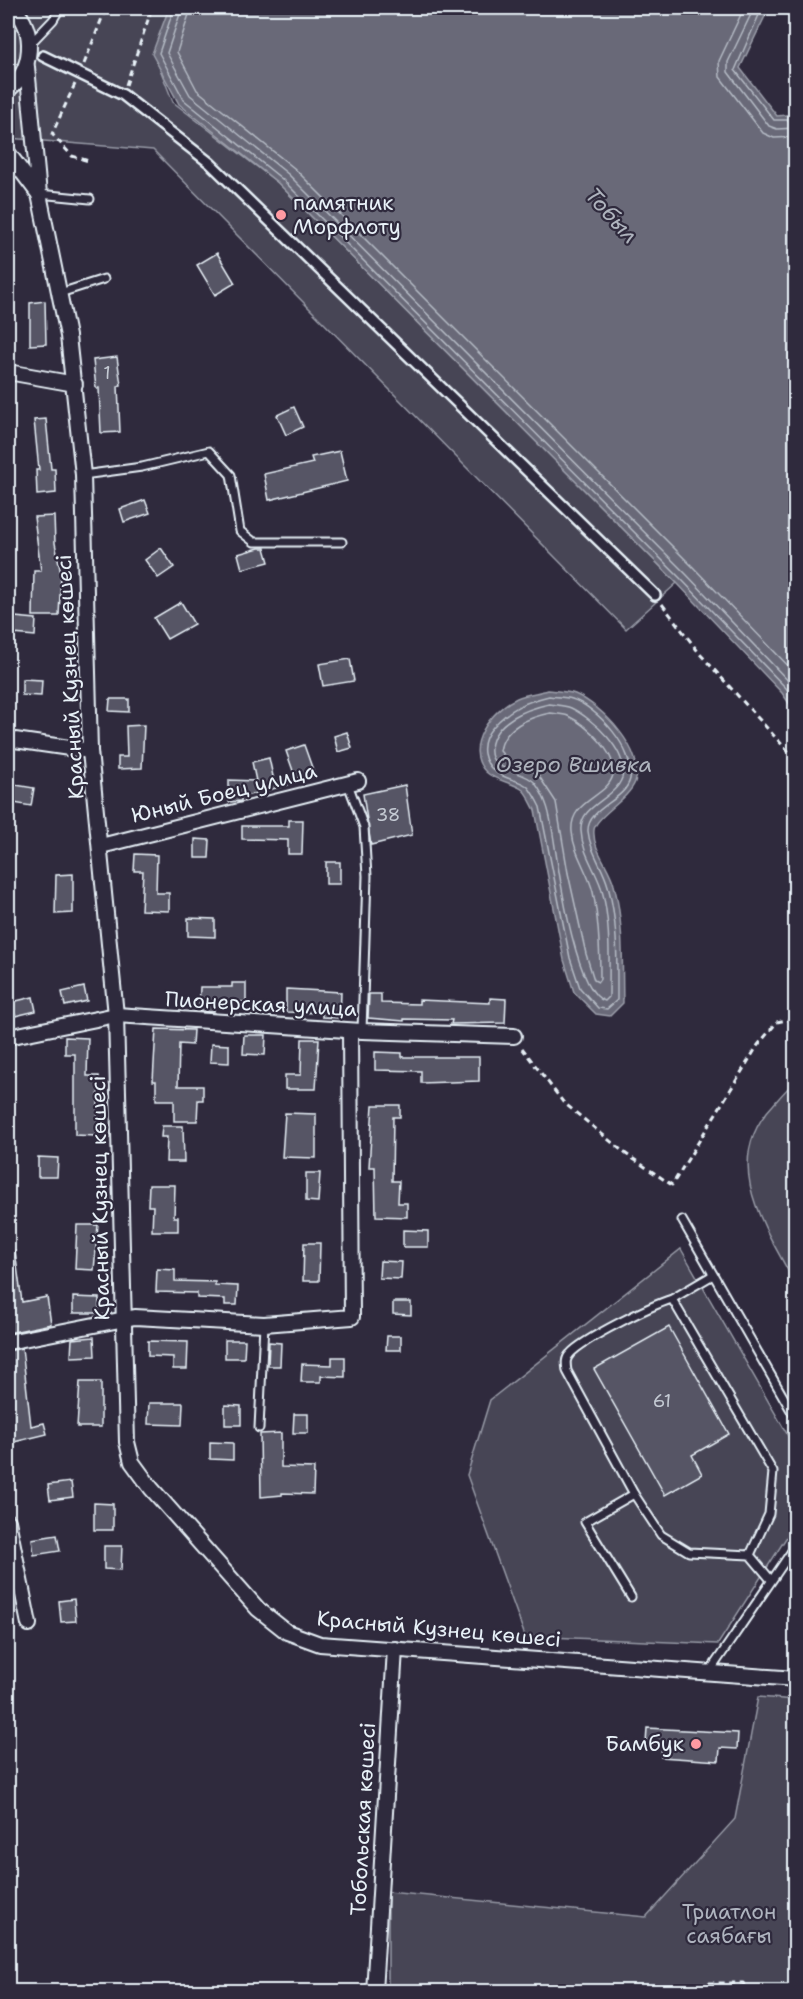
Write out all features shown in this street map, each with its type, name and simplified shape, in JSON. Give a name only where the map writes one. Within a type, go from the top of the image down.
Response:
[{"type":"street","name":"Красный Кузнец көшесі","points":[[13,8],[20,14],[29,31],[27,67],[39,195],[60,293],[75,384],[82,475],[90,751],[116,1015],[127,1442],[132,1462],[151,1488],[258,1609],[287,1632],[320,1644],[795,1679]]},
{"type":"street","points":[[43,56],[123,96],[210,163],[655,595]]},
{"type":"street","points":[[8,90],[17,83],[27,67]]},
{"type":"street","points":[[8,153],[39,195]]},
{"type":"street","points":[[8,372],[75,384]]},
{"type":"street","points":[[8,739],[90,751]]},
{"type":"street","name":"Юный Боец улица","points":[[101,846],[353,783]]},
{"type":"street","name":"Пионерская улица","points":[[8,1037],[116,1015],[356,1031],[514,1036]]},
{"type":"street","points":[[8,1342],[123,1318],[264,1324],[352,1317],[356,1031]]},
{"type":"street","points":[[8,1521],[29,1624]]},
{"type":"street","name":"Тобольская көшесі","points":[[374,1992],[395,1649]]},
{"type":"lane","points":[[28,46],[53,20],[60,8]]},
{"type":"lane","points":[[39,195],[90,199]]},
{"type":"lane","points":[[60,293],[104,279]]},
{"type":"lane","points":[[82,475],[142,467],[208,451],[231,475],[240,531],[254,542],[342,542]]},
{"type":"lane","points":[[353,783],[364,827],[367,876],[356,1031]]},
{"type":"lane","points":[[682,1220],[795,1419]]},
{"type":"lane","points":[[713,1275],[571,1352],[566,1360],[567,1371],[634,1494],[662,1535],[671,1543],[689,1552],[750,1555],[771,1580]]},
{"type":"lane","points":[[672,1299],[773,1472],[769,1514],[750,1555]]},
{"type":"lane","points":[[260,1428],[264,1324]]},
{"type":"lane","points":[[631,1597],[585,1522],[634,1494]]},
{"type":"lane","points":[[710,1671],[795,1545]]},
{"type":"path","points":[[89,161],[72,156],[52,134],[79,76],[106,8]]},
{"type":"path","points":[[123,96],[152,8]]},
{"type":"path","points":[[8,28],[13,37]]},
{"type":"path","points":[[655,595],[700,654],[795,760]]},
{"type":"path","points":[[514,1036],[563,1102],[626,1154],[672,1185],[758,1045],[777,1022],[795,1018]]},
{"type":"path","points":[[678,1992],[708,1983],[743,1983],[748,1992]]},
{"type":"green space","points":[[8,8],[174,8],[156,59],[173,102],[278,183],[677,583],[626,629],[153,150],[8,138]]},
{"type":"green space","points":[[795,1082],[795,1283],[761,1218],[752,1195],[748,1172],[749,1149],[757,1127],[773,1105]]},
{"type":"green space","points":[[681,1249],[795,1448],[795,1524],[718,1644],[525,1636],[467,1475],[490,1400]]},
{"type":"green space","name":"Триатлон саябағы","points":[[758,1697],[795,1700],[795,1991],[388,1991],[388,1892],[646,1917],[735,1819]]},
{"type":"water","name":"Тобыл","points":[[169,8],[769,8],[740,68],[777,116],[795,114],[795,712],[782,693],[677,583],[278,183],[179,104],[152,54]]},
{"type":"water","name":"Озеро Вшивка","points":[[548,690],[575,694],[597,708],[609,719],[628,744],[637,770],[631,789],[600,820],[594,830],[598,851],[614,885],[621,929],[623,1003],[610,1016],[596,1014],[574,992],[564,960],[535,810],[523,790],[486,772],[479,762],[477,752],[483,730],[498,711],[524,695]]},
{"type":"building","points":[[217,253],[235,283],[215,295],[197,265]]},
{"type":"building","points":[[45,301],[46,344],[30,345],[30,303]]},
{"type":"building","points":[[117,357],[121,385],[118,386],[120,432],[101,433],[99,388],[96,388],[93,360]]},
{"type":"building","points":[[294,407],[303,427],[286,435],[277,415]]},
{"type":"building","points":[[46,419],[51,469],[55,469],[56,493],[37,495],[36,470],[39,470],[34,420]]},
{"type":"building","points":[[340,451],[347,481],[269,500],[264,474],[313,463],[311,457]]},
{"type":"building","points":[[145,500],[150,513],[124,522],[120,509]]},
{"type":"building","points":[[54,516],[55,543],[61,574],[59,616],[33,616],[34,571],[41,571],[34,517]]},
{"type":"building","points":[[161,548],[174,567],[158,578],[145,560]]},
{"type":"building","points":[[265,548],[269,562],[242,569],[238,554]]},
{"type":"building","points":[[181,602],[194,624],[167,639],[154,618]]},
{"type":"building","points":[[15,617],[36,619],[35,636],[14,634]]},
{"type":"building","points":[[350,659],[354,681],[323,686],[319,664]]},
{"type":"building","points":[[22,679],[42,680],[41,696],[22,695]]},
{"type":"building","points":[[110,699],[129,699],[129,712],[109,711]]},
{"type":"building","points":[[144,725],[142,768],[118,769],[118,757],[127,757],[126,726]]},
{"type":"building","points":[[347,732],[352,748],[338,752],[334,736]]},
{"type":"building","points":[[304,745],[314,773],[296,779],[286,751]]},
{"type":"building","points":[[269,758],[274,781],[288,781],[288,785],[241,797],[241,801],[229,802],[229,780],[256,781],[252,762]]},
{"type":"building","points":[[10,784],[34,788],[31,806],[8,802]]},
{"type":"building","points":[[405,785],[412,835],[371,845],[363,794]]},
{"type":"building","points":[[289,820],[303,820],[302,854],[288,854],[288,840],[242,839],[242,826],[289,826]]},
{"type":"building","points":[[195,839],[210,840],[209,858],[195,858]]},
{"type":"building","points":[[135,854],[157,855],[156,893],[169,893],[169,911],[141,910],[143,871],[134,871]]},
{"type":"building","points":[[326,862],[340,862],[340,884],[326,884]]},
{"type":"building","points":[[73,874],[73,913],[55,914],[56,875]]},
{"type":"building","points":[[188,918],[215,919],[215,937],[188,936]]},
{"type":"building","points":[[232,983],[246,983],[246,1002],[214,1001],[214,1012],[199,1011],[200,987],[232,987]]},
{"type":"building","points":[[84,987],[87,1001],[65,1006],[62,992]]},
{"type":"building","points":[[286,989],[341,992],[340,1018],[322,1017],[322,1013],[286,1012]]},
{"type":"building","points":[[369,994],[381,994],[381,1003],[419,1004],[419,1000],[490,1003],[490,998],[506,999],[505,1023],[451,1024],[452,1020],[404,1019],[404,1021],[368,1018]]},
{"type":"building","points":[[33,997],[36,1011],[15,1016],[12,1002]]},
{"type":"building","points":[[156,1029],[193,1030],[192,1045],[179,1044],[178,1086],[203,1086],[203,1100],[198,1100],[197,1121],[174,1121],[174,1100],[156,1100],[156,1081],[153,1081]]},
{"type":"building","points":[[244,1035],[266,1035],[265,1055],[243,1054]]},
{"type":"building","points":[[65,1037],[88,1038],[87,1076],[99,1076],[97,1136],[75,1135],[75,1054],[65,1054]]},
{"type":"building","points":[[302,1039],[319,1039],[316,1089],[285,1089],[285,1075],[301,1075]]},
{"type":"building","points":[[211,1044],[229,1045],[229,1063],[210,1062]]},
{"type":"building","points":[[375,1052],[402,1053],[402,1057],[479,1057],[479,1081],[421,1083],[421,1071],[375,1070]]},
{"type":"building","points":[[373,1105],[400,1105],[400,1117],[393,1117],[392,1181],[399,1181],[398,1203],[407,1203],[407,1217],[376,1216],[375,1167],[369,1167]]},
{"type":"building","points":[[285,1113],[316,1114],[316,1158],[282,1157]]},
{"type":"building","points":[[162,1126],[183,1126],[184,1162],[166,1162],[167,1137],[161,1137]]},
{"type":"building","points":[[38,1157],[58,1158],[57,1177],[38,1177]]},
{"type":"building","points":[[306,1173],[320,1173],[318,1202],[306,1201]]},
{"type":"building","points":[[149,1185],[175,1185],[174,1217],[178,1217],[178,1231],[152,1231],[153,1206],[148,1206]]},
{"type":"building","points":[[77,1225],[98,1225],[94,1270],[75,1269]]},
{"type":"building","points":[[403,1230],[428,1231],[428,1247],[403,1247]]},
{"type":"building","points":[[304,1243],[320,1243],[319,1281],[303,1281]]},
{"type":"building","points":[[15,1251],[22,1302],[47,1297],[51,1324],[8,1333],[8,1252]]},
{"type":"building","points":[[380,1261],[402,1262],[401,1279],[379,1278]]},
{"type":"building","points":[[157,1269],[175,1270],[175,1281],[215,1282],[215,1285],[238,1286],[237,1305],[225,1305],[225,1299],[197,1298],[197,1293],[156,1292]]},
{"type":"building","points":[[73,1297],[99,1298],[99,1313],[73,1313]]},
{"type":"building","points":[[393,1302],[411,1302],[411,1315],[393,1314]]},
{"type":"building","points":[[669,1327],[729,1434],[692,1455],[702,1474],[665,1495],[594,1369]]},
{"type":"building","points":[[387,1336],[401,1336],[401,1350],[386,1350]]},
{"type":"building","points":[[94,1337],[95,1356],[71,1357],[72,1339]]},
{"type":"building","points":[[225,1340],[245,1340],[244,1358],[225,1358]]},
{"type":"building","points":[[148,1341],[188,1342],[187,1369],[173,1369],[173,1357],[148,1356]]},
{"type":"building","points":[[269,1342],[281,1343],[280,1366],[268,1366]]},
{"type":"building","points":[[22,1348],[31,1426],[44,1423],[47,1434],[14,1442],[8,1397],[8,1351]]},
{"type":"building","points":[[332,1357],[345,1357],[345,1377],[321,1376],[321,1382],[301,1382],[302,1364],[332,1365]]},
{"type":"building","points":[[80,1382],[101,1382],[101,1427],[77,1427]]},
{"type":"building","points":[[149,1403],[183,1403],[182,1425],[148,1424]]},
{"type":"building","points":[[225,1405],[241,1406],[241,1425],[225,1425]]},
{"type":"building","points":[[294,1414],[308,1414],[308,1433],[293,1433]]},
{"type":"building","points":[[281,1433],[281,1467],[314,1468],[313,1494],[282,1493],[282,1495],[261,1497],[260,1434]]},
{"type":"building","points":[[210,1442],[233,1443],[233,1460],[210,1459]]},
{"type":"building","points":[[71,1482],[73,1497],[50,1500],[48,1485]]},
{"type":"building","points":[[94,1503],[113,1504],[113,1530],[94,1530]]},
{"type":"building","points":[[57,1535],[60,1551],[34,1555],[32,1539]]},
{"type":"building","points":[[104,1546],[122,1546],[121,1570],[104,1569]]},
{"type":"building","points":[[74,1599],[76,1621],[61,1622],[59,1601]]},
{"type":"building","name":"Бамбук","points":[[647,1728],[738,1733],[737,1749],[720,1748],[719,1761],[661,1757],[662,1744],[646,1744]]},
{"type":"place","name":"памятник Морфлоту","points":[[281,215]]},
{"type":"place","name":"Бамбук","points":[[696,1744]]}]
